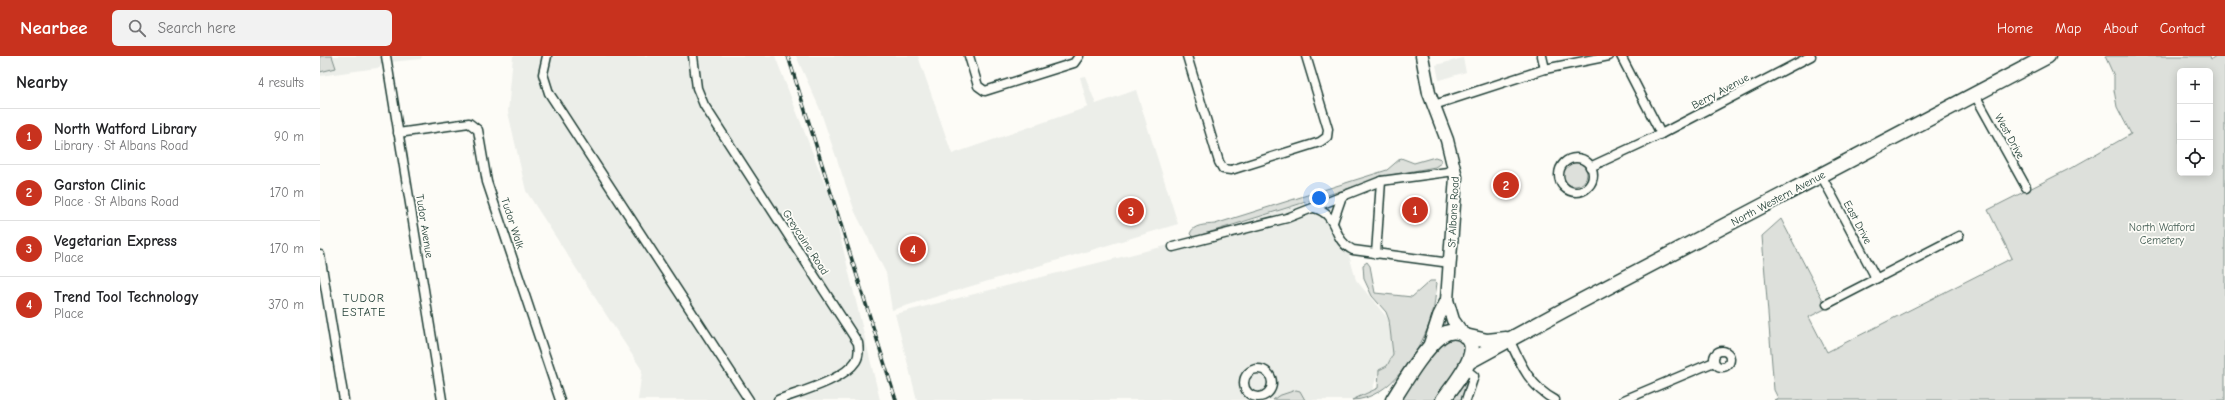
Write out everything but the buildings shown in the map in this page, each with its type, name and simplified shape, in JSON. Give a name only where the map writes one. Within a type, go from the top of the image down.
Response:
[{"type":"highway","name":"North Western Avenue","points":[[1468,365],[1501,346],[1508,339],[2048,56]]},
{"type":"highway","name":"North Western Avenue","points":[[1393,398],[1429,347],[1445,333],[1454,331],[1487,341],[1508,339]]},
{"type":"highway","points":[[1443,400],[1468,365],[1471,350],[1464,335]]},
{"type":"main road","name":"St Albans Road","points":[[1422,56],[1425,77],[1447,140],[1455,171],[1456,189],[1446,300],[1429,347]]},
{"type":"main road","name":"St Albans Road","points":[[1446,300],[1453,320],[1464,335]]},
{"type":"street","name":"Tudor Avenue","points":[[386,56],[442,400]]},
{"type":"street","points":[[547,56],[543,74],[549,93],[748,400]]},
{"type":"street","name":"Greycaine Road","points":[[693,56],[697,88],[704,105],[858,343],[857,360],[844,374],[778,400]]},
{"type":"street","points":[[969,56],[978,86],[985,91],[1074,63],[1079,56]]},
{"type":"street","points":[[1188,56],[1219,162],[1223,169],[1231,170],[1320,142],[1327,137],[1328,129],[1306,56]]},
{"type":"street","points":[[1542,56],[1544,68]]},
{"type":"street","points":[[1434,105],[1544,68],[1609,56]]},
{"type":"street","points":[[1621,56],[1661,134]]},
{"type":"street","name":"Berry Avenue","points":[[1590,167],[1661,134],[1811,56]]},
{"type":"street","name":"West Drive","points":[[1975,95],[2026,187]]},
{"type":"street","name":"Tudor Walk","points":[[398,133],[469,123],[478,130],[488,182],[560,400]]},
{"type":"street","points":[[1578,158],[1583,160],[1590,167],[1592,178],[1584,190],[1574,192],[1568,190],[1560,182],[1561,167],[1569,160],[1578,158]]},
{"type":"street","points":[[1173,247],[1286,218],[1381,181],[1455,171]]},
{"type":"street","name":"East Drive","points":[[1821,175],[1876,278]]},
{"type":"street","points":[[1376,254],[1381,181]]},
{"type":"street","points":[[1333,222],[1342,196]]},
{"type":"street","points":[[1314,208],[1323,211],[1333,222],[1339,238],[1345,245],[1353,250],[1450,263]]},
{"type":"street","points":[[1827,304],[1959,236]]},
{"type":"street","points":[[320,255],[344,400]]},
{"type":"street","points":[[1508,339],[1532,383],[1542,392],[1555,400]]},
{"type":"street","points":[[1624,400],[1714,362]]},
{"type":"street","points":[[1466,400],[1474,376],[1468,365]]},
{"type":"street","points":[[1260,369],[1267,373],[1271,380],[1270,389],[1266,397],[1250,397],[1245,388],[1245,378],[1249,372],[1260,369]]},
{"type":"shaded area","points":[[320,56],[422,56],[421,59],[389,62],[377,68],[320,76]]},
{"type":"shaded area","points":[[513,56],[775,56],[832,203],[880,400],[638,400],[642,370],[526,191],[508,112]]},
{"type":"shaded area","points":[[796,56],[918,56],[952,154],[1088,107],[1080,77],[1085,76],[1096,104],[1136,90],[1178,224],[892,310],[886,273],[855,212],[819,107]]},
{"type":"shaded area","points":[[1463,58],[1466,72],[1439,80],[1436,65]]},
{"type":"shaded area","points":[[1332,194],[1356,280],[1389,320],[1393,354],[1387,366],[1379,371],[1372,390],[1353,400],[917,400],[895,314],[1193,239]]},
{"type":"green space","points":[[320,56],[332,56],[336,68],[320,72]]},
{"type":"green space","name":"North Watford Cemetery","points":[[2105,56],[2210,56],[2211,59],[2216,56],[2225,56],[2225,400],[1774,400],[1778,398],[1774,390],[1762,236],[1781,219],[1827,308],[1809,317],[1827,352],[2012,258],[1988,210],[2071,168],[2131,134],[2117,107],[2114,90],[2114,76]]},
{"type":"green space","points":[[1435,157],[1441,159],[1441,163],[1435,167],[1391,175],[1198,236],[1193,237],[1190,234],[1194,228],[1197,227],[1215,224],[1387,170],[1401,158],[1414,163]]},
{"type":"green space","points":[[1575,162],[1580,163],[1586,169],[1586,179],[1580,185],[1575,186],[1570,185],[1564,179],[1563,174],[1564,169],[1570,163]]},
{"type":"green space","points":[[1367,262],[1370,266],[1375,293],[1412,297],[1430,281],[1435,281],[1437,283],[1432,316],[1421,343],[1412,357],[1391,382],[1379,392],[1366,398],[1352,400],[1378,388],[1379,370],[1387,366],[1393,354],[1389,320],[1386,312],[1372,296],[1364,279],[1363,265]]},
{"type":"green space","points":[[1456,338],[1464,345],[1465,358],[1436,400],[1399,400],[1439,342],[1443,339]]},
{"type":"green space","points":[[1464,379],[1469,382],[1464,400],[1449,400]]},
{"type":"green space","points":[[1296,390],[1300,391],[1305,400],[1273,400],[1278,396]]},
{"type":"railway","points":[[788,56],[896,400]]},
{"type":"place","name":"Garston Clinic","points":[[1506,185]]},
{"type":"place","name":"North Watford Library","points":[[1415,210]]},
{"type":"place","name":"Vegetarian Express","points":[[1131,211]]},
{"type":"place","name":"Trend Tool Technology","points":[[913,249]]},
{"type":"district","name":"TUDOR ESTATE","points":[[364,305]]}]
